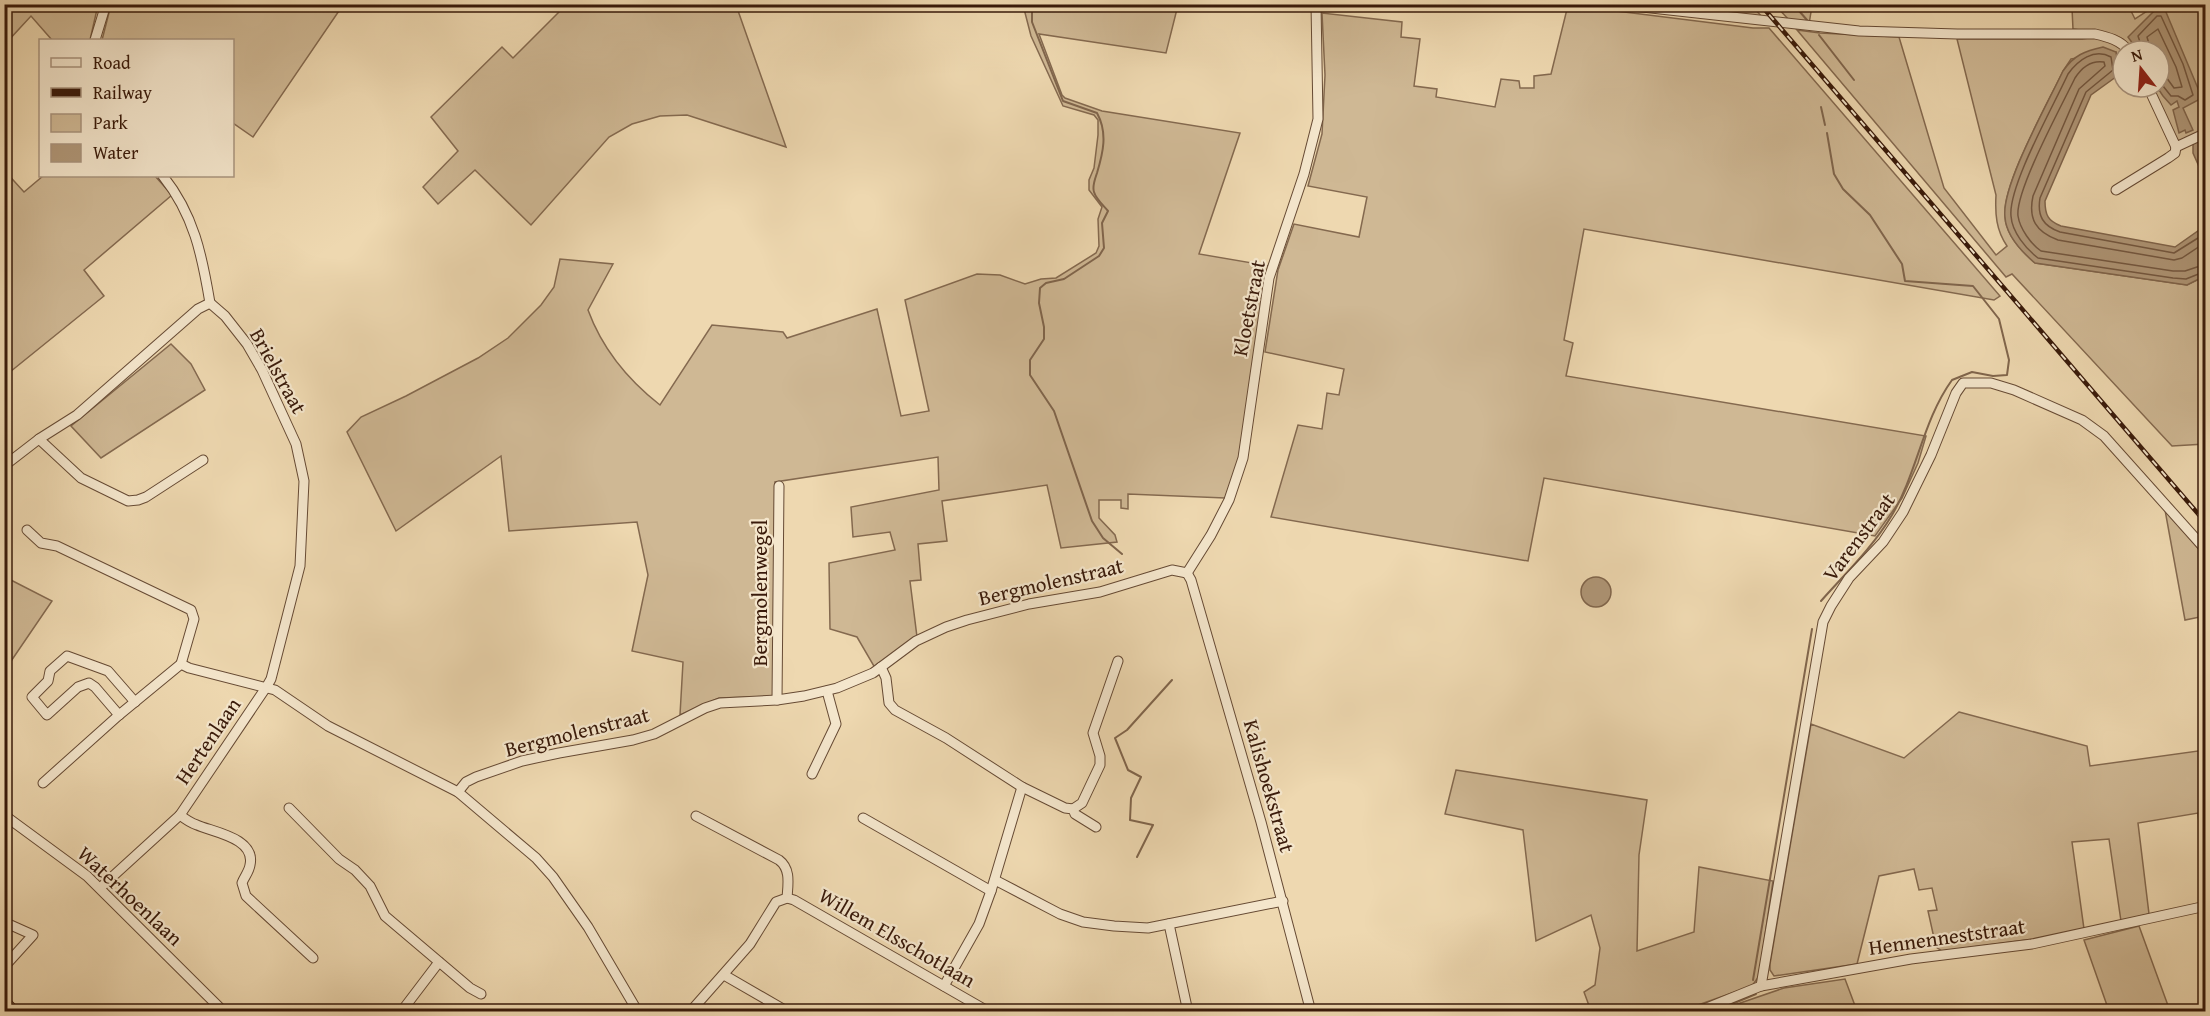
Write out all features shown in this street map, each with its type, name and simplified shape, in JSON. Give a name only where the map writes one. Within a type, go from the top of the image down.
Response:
[{"type":"main road","points":[[4,1004],[12,1011]]},
{"type":"street","points":[[95,39],[106,4]]},
{"type":"street","name":"Kloetstraat","points":[[1187,573],[1211,535],[1229,500],[1243,458],[1269,278],[1304,174],[1318,119],[1316,4]]},
{"type":"street","points":[[1615,4],[1859,31],[2095,34],[2114,39]]},
{"type":"street","points":[[2116,190],[2175,153],[2176,147],[2154,99]]},
{"type":"street","points":[[2176,147],[2203,134]]},
{"type":"street","points":[[4,466],[77,415],[198,309],[210,303],[203,257],[179,196],[164,177]]},
{"type":"street","name":"Brielstraat","points":[[210,303],[225,316],[247,344],[262,370],[296,444],[304,481],[300,566],[267,687]]},
{"type":"street","name":"Varenstraat","points":[[1761,986],[1823,622],[1849,578],[1883,542],[1903,512],[1927,464],[1956,393],[1963,383],[1991,383],[2014,390],[2082,420],[2104,436],[2205,550]]},
{"type":"street","points":[[39,440],[81,478],[128,501],[146,496],[203,460]]},
{"type":"street","name":"Bergmolenwegel","points":[[777,700],[779,486]]},
{"type":"street","points":[[27,530],[41,543],[57,546],[191,610],[194,619],[181,664],[119,715],[43,783]]},
{"type":"street","name":"Bergmolenstraat","points":[[458,792],[471,779],[522,761],[654,734],[705,708],[720,703],[777,700],[827,691],[858,680],[881,668],[916,640],[946,627],[1029,604],[1113,588],[1163,572],[1172,570],[1187,573]]},
{"type":"street","name":"Kalishoekstraat","points":[[1187,573],[1191,580],[1283,901],[1311,1011]]},
{"type":"street","points":[[119,715],[89,683],[78,687],[47,715],[32,697],[48,681],[50,671],[67,656],[108,671],[135,702]]},
{"type":"street","points":[[881,668],[886,678],[889,703],[895,710],[946,738],[1022,787],[1065,808],[1072,809],[1082,803],[1100,765],[1100,756],[1093,733],[1118,661]]},
{"type":"street","points":[[181,664],[275,690],[328,726],[458,792],[536,858],[554,877],[588,927],[638,1011]]},
{"type":"street","name":"Hertenlaan","points":[[100,888],[180,815],[267,687]]},
{"type":"street","points":[[812,774],[836,724],[827,691]]},
{"type":"street","points":[[944,986],[979,924],[1022,787]]},
{"type":"street","points":[[289,808],[339,859],[355,870],[370,886],[385,916],[470,988],[482,994]]},
{"type":"street","points":[[1072,809],[1075,814],[1096,827]]},
{"type":"street","name":"Waterhoenlaan","points":[[4,815],[78,869],[100,888],[224,1011]]},
{"type":"street","name":"Hertenlaan","points":[[180,815],[196,825],[227,834],[246,849],[251,859],[242,883],[246,896],[313,957]]},
{"type":"street","points":[[690,1011],[750,944],[776,902],[787,897],[788,872],[783,863],[696,816]]},
{"type":"street","points":[[863,818],[991,891]]},
{"type":"street","points":[[994,880],[1060,914],[1083,922],[1114,927],[1148,928],[1283,901]]},
{"type":"street","name":"Willem Elsschotlaan","points":[[787,897],[970,1001],[978,1009],[989,1011]]},
{"type":"street","name":"Hennenneststraat","points":[[1697,1011],[1761,986],[1911,959],[2032,944],[2205,906]]},
{"type":"street","points":[[4,922],[33,935],[4,966]]},
{"type":"street","points":[[1169,924],[1188,1011]]},
{"type":"street","points":[[401,1011],[439,962]]},
{"type":"street","points":[[723,975],[788,1011]]},
{"type":"street","points":[[965,1011],[970,1001]]},
{"type":"green space","points":[[5,4],[98,4],[90,39],[51,39],[31,16],[8,41],[5,51]]},
{"type":"green space","points":[[111,4],[343,5],[253,137],[234,124],[234,39],[102,39]]},
{"type":"green space","points":[[566,5],[736,5],[786,147],[687,115],[660,116],[632,124],[609,137],[531,225],[475,170],[438,204],[423,187],[458,151],[431,117],[502,47],[513,58]]},
{"type":"green space","points":[[1023,5],[1178,5],[1166,53],[1039,34],[1062,95],[1102,111],[1240,133],[1199,254],[1270,266],[1238,462],[1225,498],[1128,494],[1128,509],[1121,508],[1121,500],[1099,500],[1099,518],[1115,535],[1117,542],[1061,548],[1047,485],[942,501],[947,541],[918,544],[921,580],[910,581],[917,637],[875,668],[857,637],[830,629],[829,563],[895,550],[890,532],[853,537],[851,507],[939,490],[938,457],[775,482],[776,696],[719,698],[680,715],[683,662],[632,651],[648,575],[637,522],[509,531],[501,456],[396,531],[347,432],[361,417],[478,358],[508,338],[541,305],[554,287],[560,259],[613,264],[588,310],[608,350],[617,362],[637,385],[660,405],[712,325],[783,332],[787,338],[877,309],[901,416],[929,411],[905,300],[977,274],[1000,275],[1025,284],[1041,279],[1056,278],[1096,253],[1099,246],[1098,219],[1102,207],[1089,190],[1089,180],[1094,168],[1098,120],[1094,115],[1063,106],[1031,36]]},
{"type":"green space","points":[[1568,5],[1753,28],[1769,28],[2000,296],[1994,300],[1584,229],[1564,340],[1573,343],[1566,376],[1926,436],[1918,463],[1902,498],[1875,536],[1544,478],[1528,561],[1271,517],[1298,425],[1322,429],[1327,393],[1339,395],[1344,369],[1265,352],[1278,270],[1294,224],[1359,237],[1367,197],[1308,186],[1322,134],[1325,75],[1322,13],[1402,22],[1401,37],[1420,39],[1414,86],[1437,89],[1436,97],[1495,107],[1501,79],[1519,81],[1520,88],[1534,88],[1534,76],[1551,74]]},
{"type":"green space","points":[[1652,5],[1751,5],[1765,20]]},
{"type":"green space","points":[[1775,5],[1805,5],[1811,12],[1809,24],[1790,21]]},
{"type":"green space","points":[[2089,5],[2128,5],[2135,19],[2152,8],[2151,5],[2205,5],[2205,130],[2179,141],[2175,138],[2157,99],[2171,99],[2171,39],[2123,39],[2114,35],[2073,29],[2072,8]]},
{"type":"green space","points":[[1797,30],[1899,37],[1944,188],[1996,255],[2007,246],[1998,228],[1996,195],[1957,39],[2093,38],[2111,43],[2111,53],[2071,59],[2063,71],[2037,123],[2010,186],[2006,203],[2006,224],[2016,243],[2035,263],[2187,285],[2205,276],[2205,444],[2172,446],[2012,274],[2006,277]]},
{"type":"green space","points":[[4,170],[24,192],[42,177],[156,177],[172,195],[84,270],[104,296],[5,376]]},
{"type":"green space","points":[[171,344],[191,364],[205,390],[101,458],[71,426]]},
{"type":"green space","points":[[2165,510],[2205,556],[2205,616],[2185,620]]},
{"type":"green space","points":[[5,577],[52,601],[5,670]]},
{"type":"green space","points":[[1959,712],[2087,746],[2090,766],[2205,750],[2205,887],[2198,813],[2138,823],[2149,914],[2121,921],[2109,839],[2072,842],[2084,929],[2034,939],[1942,951],[1936,947],[1928,911],[1937,910],[1932,888],[1919,890],[1914,869],[1879,876],[1857,964],[1774,976],[1770,970],[1770,964],[1811,724],[1904,758]]},
{"type":"green space","points":[[1456,770],[1647,800],[1639,855],[1637,951],[1694,932],[1699,867],[1773,881],[1759,976],[1752,986],[1681,1011],[1591,1011],[1584,992],[1595,985],[1600,948],[1591,915],[1536,941],[1523,830],[1445,814]]},
{"type":"green space","points":[[2139,926],[2170,1011],[2109,1011],[2084,940]]},
{"type":"green space","points":[[1845,979],[1857,1011],[1717,1011],[1784,988]]},
{"type":"water","points":[[2153,5],[2163,5],[2202,98],[2183,108],[2193,130],[2186,133],[2185,130],[2179,133],[2173,110],[2179,107],[2177,101],[2171,105],[2166,99],[2171,99],[2171,39],[2129,39],[2128,37],[2155,10]]},
{"type":"water","points":[[2103,47],[2111,50],[2111,81],[2091,95],[2045,201],[2047,214],[2050,220],[2061,226],[2175,247],[2205,226],[2205,276],[2187,285],[2035,263],[2020,248],[2008,230],[2005,217],[2006,203],[2010,186],[2027,144],[2063,71],[2080,54]]},
{"type":"water","points":[[2199,140],[2205,150],[2205,180],[2193,153],[2193,144]]},
{"type":"water","points":[[1596,577],[1607,581],[1611,592],[1607,603],[1596,607],[1585,603],[1581,592],[1585,581]]},
{"type":"waterway","points":[[1032,4],[1032,22],[1063,101],[1097,113],[1100,120],[1103,143],[1093,190],[1108,211],[1102,223],[1104,248],[1099,256],[1064,279],[1046,283],[1040,288],[1039,303],[1044,339],[1030,360],[1030,375],[1054,411],[1092,521],[1103,538],[1122,554]]},
{"type":"waterway","points":[[1793,4],[1807,20]]},
{"type":"waterway","points":[[1819,35],[1854,80]]},
{"type":"waterway","points":[[1821,107],[1825,125]]},
{"type":"waterway","points":[[1821,601],[1868,549],[1892,515],[1908,482],[1934,412],[1952,380],[1972,372],[1993,376],[2007,375],[2009,360],[1999,319],[1973,286],[1905,281],[1902,264],[1870,215],[1843,189],[1834,174],[1827,133]]},
{"type":"waterway","points":[[1753,980],[1812,629]]},
{"type":"waterway","points":[[1137,857],[1153,825],[1130,820],[1131,798],[1141,777],[1128,770],[1115,738],[1127,730],[1172,680]]},
{"type":"waterway","points":[[1713,1012],[1756,994]]},
{"type":"railway","points":[[1760,4],[2206,523]]}]
